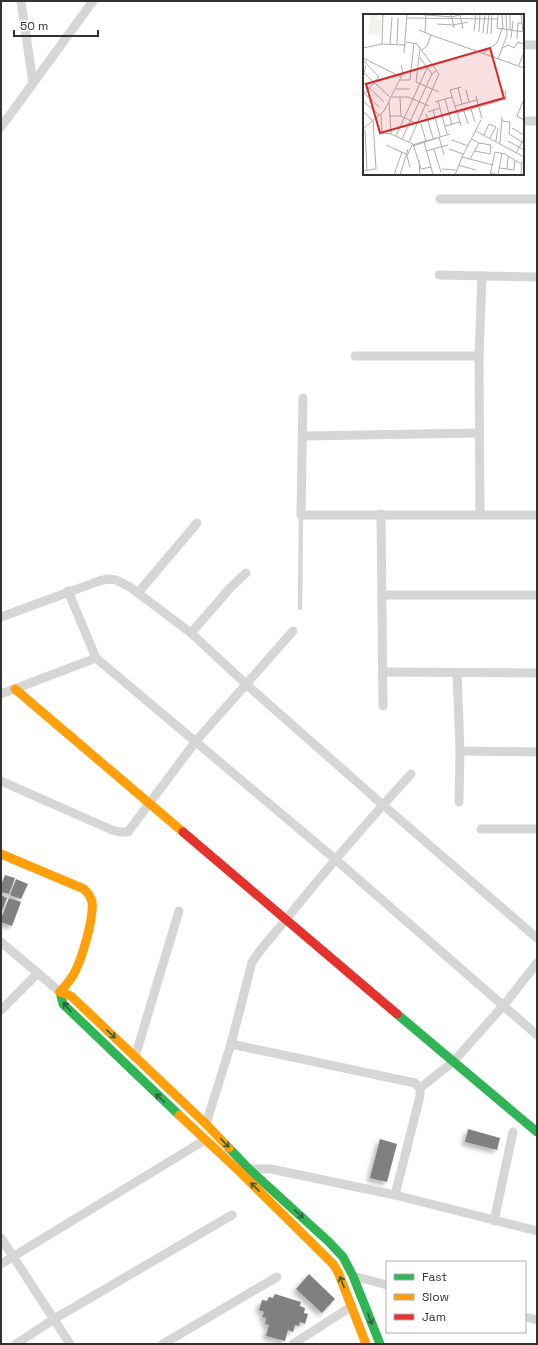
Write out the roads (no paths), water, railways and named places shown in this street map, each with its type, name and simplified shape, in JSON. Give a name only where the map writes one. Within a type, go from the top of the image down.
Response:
[{"type":"street","points":[[21,1],[33,83]]},
{"type":"street","points":[[1,127],[92,1]]},
{"type":"street","points":[[524,45],[537,44]]},
{"type":"street","points":[[524,120],[537,120]]},
{"type":"street","points":[[440,199],[537,199]]},
{"type":"street","points":[[439,275],[537,277]]},
{"type":"street","points":[[480,514],[479,356],[482,276]]},
{"type":"street","points":[[355,356],[479,356]]},
{"type":"street","points":[[303,398],[301,514],[537,515]]},
{"type":"street","points":[[303,436],[479,433]]},
{"type":"street","points":[[381,514],[383,706]]},
{"type":"street","points":[[138,592],[197,523]]},
{"type":"street","points":[[191,633],[231,587],[246,573]]},
{"type":"street","points":[[1,617],[68,591],[108,579],[116,580],[138,592],[191,633],[247,685],[383,805],[537,938]]},
{"type":"street","points":[[68,591],[96,658],[335,859],[537,1035]]},
{"type":"street","points":[[382,595],[537,595]]},
{"type":"street","points":[[1,780],[112,830],[128,832],[196,741],[247,685],[293,631]]},
{"type":"street","points":[[1,694],[96,658]]},
{"type":"street","points":[[383,672],[537,673]]},
{"type":"street","points":[[457,673],[460,751],[459,802]]},
{"type":"street","points":[[15,689],[537,1132]]},
{"type":"street","points":[[460,751],[537,752]]},
{"type":"street","points":[[206,1124],[231,1044],[252,962],[335,859],[411,774]]},
{"type":"street","points":[[481,829],[537,829]]},
{"type":"street","points":[[1,854],[79,888],[90,895],[93,903],[86,940],[74,974],[60,992]]},
{"type":"street","points":[[135,1057],[179,911]]},
{"type":"street","points":[[1,942],[60,992],[70,996],[206,1124],[249,1169],[329,1242],[343,1257],[353,1276],[380,1344]]},
{"type":"street","points":[[420,1088],[453,1062],[503,1006],[537,963]]},
{"type":"street","points":[[1,1010],[38,973]]},
{"type":"street","points":[[60,992],[63,1004],[239,1171],[334,1264],[366,1344]]},
{"type":"street","points":[[231,1044],[415,1083],[420,1088],[420,1096],[395,1195]]},
{"type":"street","points":[[494,1220],[513,1132]]},
{"type":"street","points":[[1,1264],[205,1140]]},
{"type":"street","points":[[239,1171],[249,1169],[271,1169],[395,1195],[537,1231]]},
{"type":"street","points":[[16,1344],[54,1319],[232,1215]]},
{"type":"street","points":[[1,1238],[70,1344]]},
{"type":"street","points":[[353,1276],[386,1285]]},
{"type":"street","points":[[163,1344],[277,1277]]},
{"type":"street","points":[[293,1344],[352,1306]]},
{"type":"street","points":[[526,1317],[537,1320]]},
{"type":"lane","points":[[300,608],[301,514]]}]
